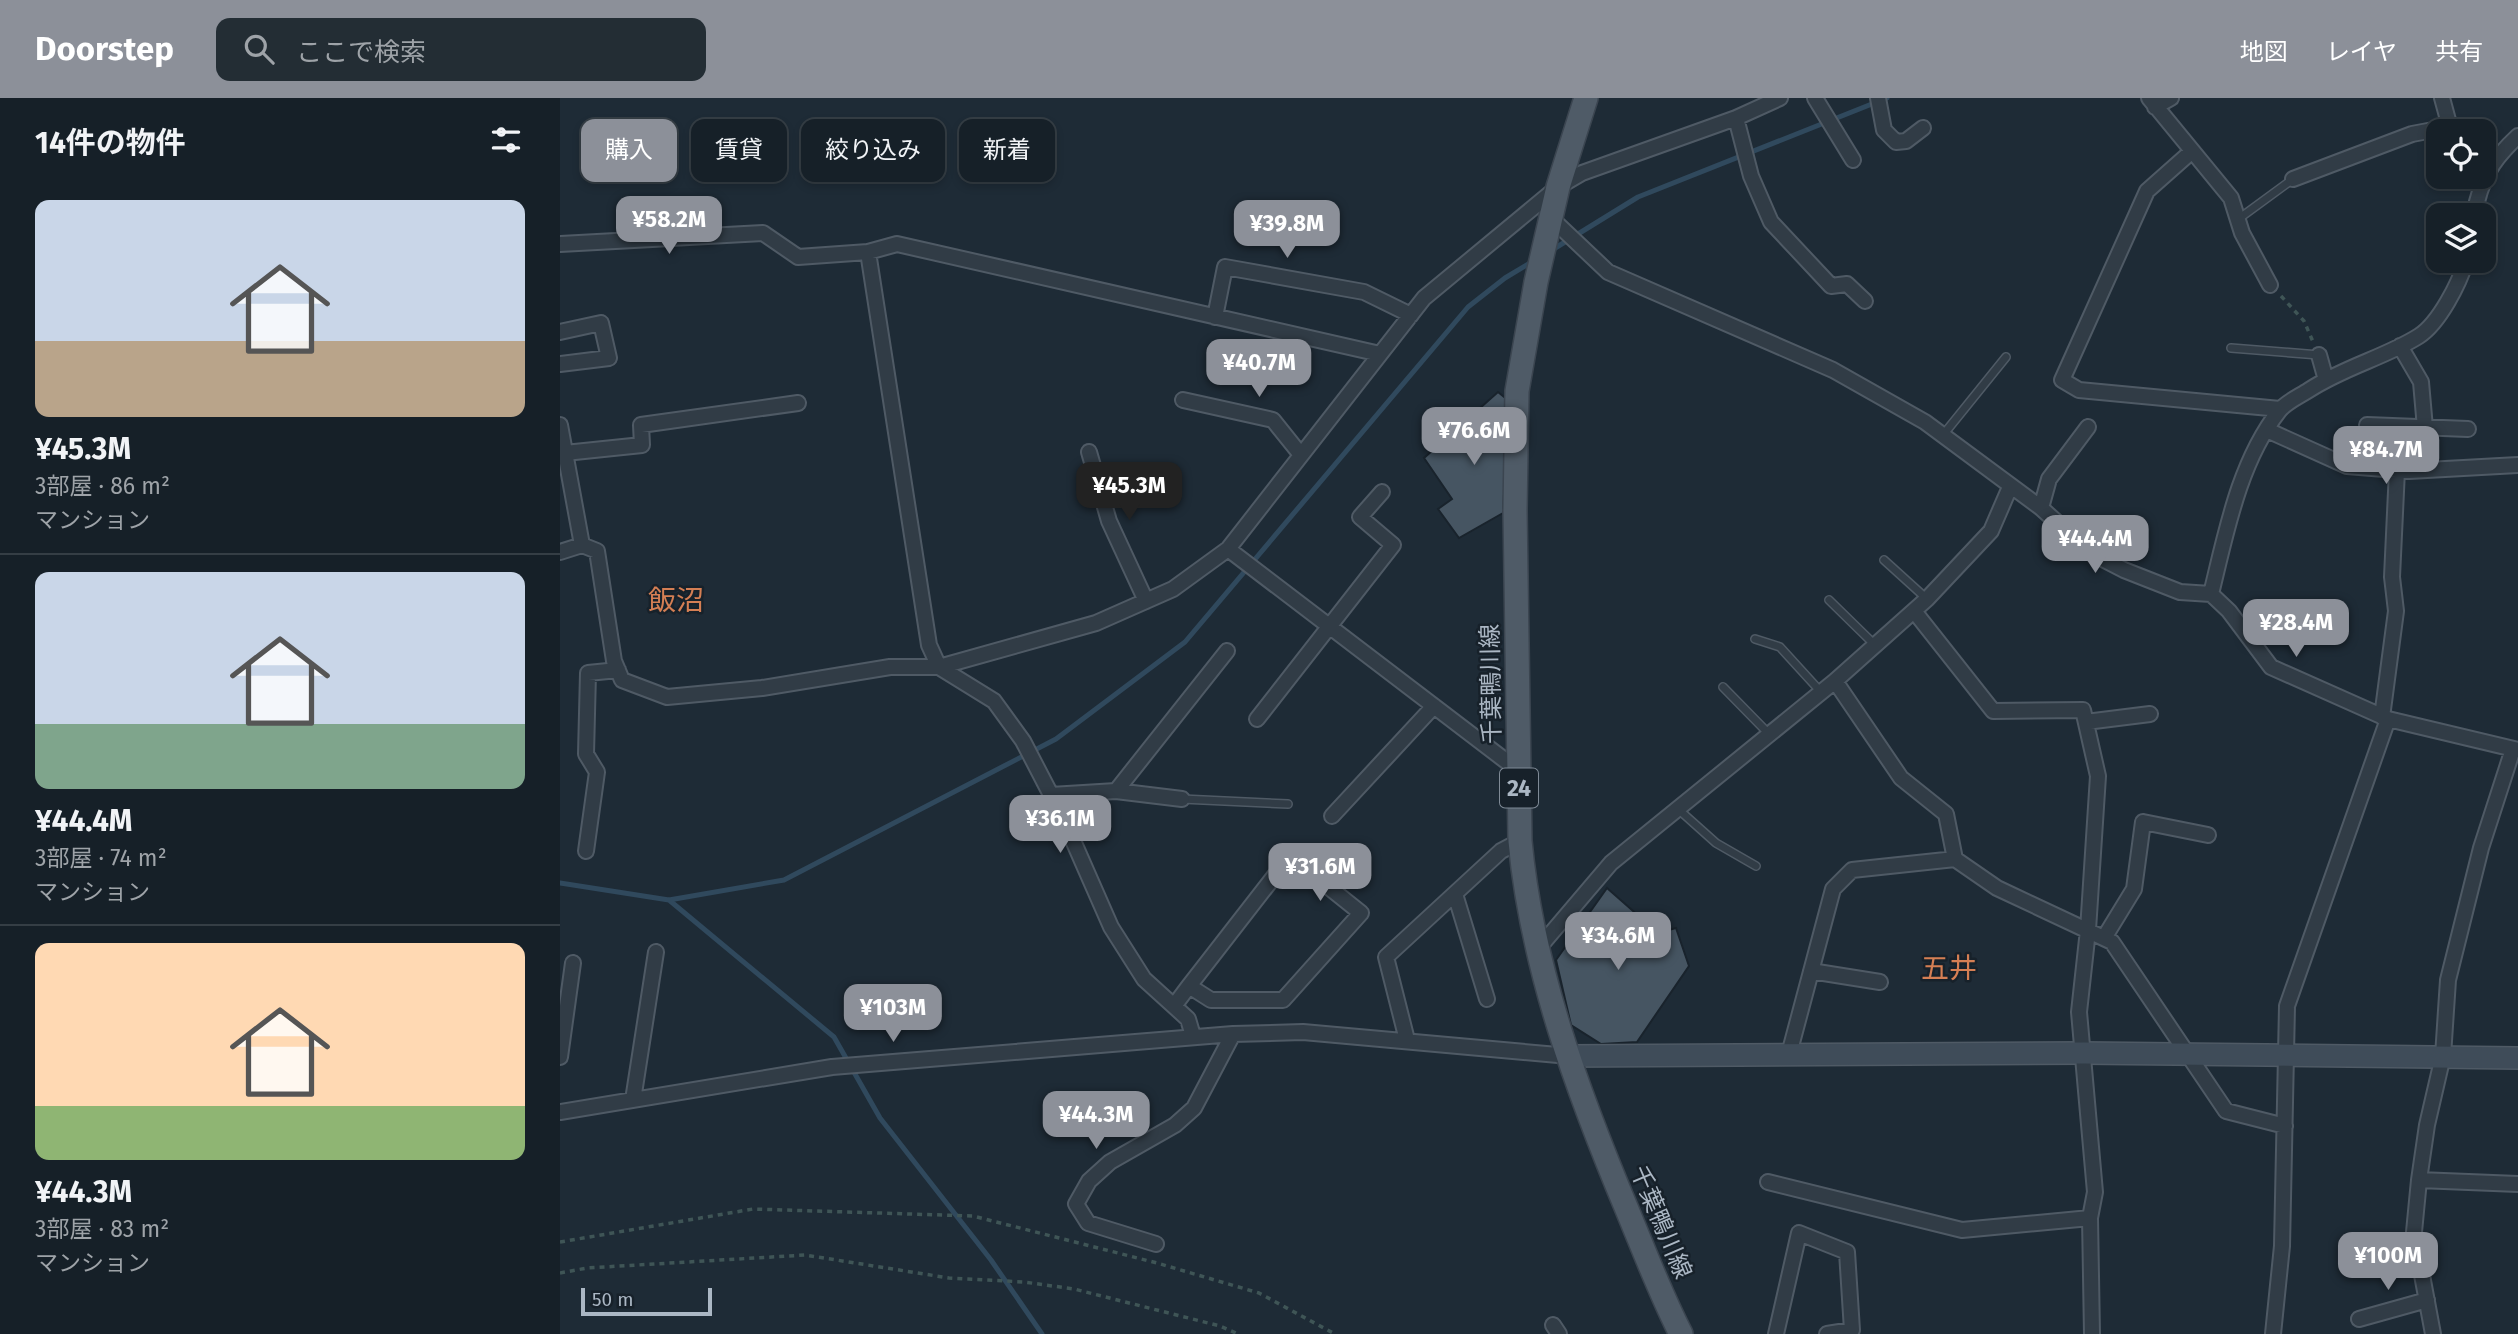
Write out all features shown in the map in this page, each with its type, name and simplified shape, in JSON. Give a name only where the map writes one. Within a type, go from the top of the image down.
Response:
[{"type":"main road","name":"千葉鴨川線","points":[[1587,98],[1558,187],[1536,282],[1517,391],[1515,510],[1520,841],[1525,894],[1537,950],[1569,1056],[1608,1164],[1681,1334]]},
{"type":"street","points":[[560,552],[582,545],[597,551],[622,680],[667,697],[762,688],[890,667],[939,667],[1096,624],[1173,589],[1228,549],[1424,298],[1558,187],[1582,173],[1736,118],[1780,98]]},
{"type":"street","points":[[1815,98],[1853,160]]},
{"type":"street","points":[[1878,98],[1884,130],[1896,142],[1906,141],[1923,128]]},
{"type":"street","points":[[2171,98],[2152,103],[2231,198],[2238,220],[2270,285]]},
{"type":"street","points":[[2442,98],[2447,119]]},
{"type":"street","points":[[1736,118],[1751,176],[1771,222],[1831,286],[1847,284],[1866,301]]},
{"type":"street","points":[[2293,179],[2412,134],[2426,132]]},
{"type":"street","points":[[2496,157],[2518,136]]},
{"type":"street","points":[[2192,152],[2147,191],[2062,380],[2079,390],[2280,409]]},
{"type":"street","points":[[1551,218],[1608,272],[1833,370],[1925,422],[2041,508],[2091,554],[2180,592],[2211,594],[2230,611],[2271,667],[2385,718],[2515,749],[2481,848],[2450,972],[2443,1056],[2427,1125],[2419,1180],[2414,1231],[2433,1334]]},
{"type":"street","points":[[560,244],[763,233],[798,257],[868,252],[897,244],[1380,354]]},
{"type":"street","points":[[868,252],[929,645],[939,667],[994,701],[1023,741],[1051,795],[1111,927],[1144,979],[1188,1019],[1193,1036]]},
{"type":"street","points":[[1215,317],[1225,267],[1364,292],[1410,315]]},
{"type":"street","points":[[2211,594],[2228,523],[2254,451],[2280,409],[2326,380],[2421,335],[2449,301],[2461,273]]},
{"type":"street","points":[[560,332],[601,323],[610,358],[560,364]]},
{"type":"street","points":[[2400,346],[2421,382],[2426,428]]},
{"type":"street","points":[[2319,355],[2326,380]]},
{"type":"street","points":[[1183,400],[1273,420],[1301,455]]},
{"type":"street","points":[[565,453],[642,445],[641,425],[798,403]]},
{"type":"street","points":[[560,425],[582,545]]},
{"type":"street","points":[[2367,425],[2468,429]]},
{"type":"street","points":[[2041,508],[2049,479],[2088,427]]},
{"type":"street","points":[[2267,430],[2347,466],[2397,470],[2518,465]]},
{"type":"street","points":[[1089,453],[1110,522],[1146,601]]},
{"type":"street","points":[[2273,1334],[2282,1246],[2287,1006],[2385,718],[2396,611],[2392,578],[2397,470]]},
{"type":"street","points":[[1537,950],[1611,863],[1835,681],[1927,599],[1990,531],[2010,487]]},
{"type":"street","points":[[1257,719],[1393,545],[1360,517],[1382,492]]},
{"type":"street","points":[[1228,549],[1519,771]]},
{"type":"street","points":[[1914,611],[1993,711],[2083,710],[2086,722],[2098,776],[2088,930],[2079,1013],[2095,1192],[2090,1218],[2092,1334]]},
{"type":"street","points":[[1115,791],[1227,651]]},
{"type":"street","points":[[586,851],[597,772],[586,754],[588,673],[618,670]]},
{"type":"street","points":[[1835,681],[1901,778],[1946,814],[1955,859]]},
{"type":"street","points":[[1332,816],[1434,706]]},
{"type":"street","points":[[2086,722],[2150,714]]},
{"type":"street","points":[[1051,795],[1115,791],[1182,799]]},
{"type":"street","points":[[2104,938],[2134,888],[2143,822],[2208,835]]},
{"type":"street","points":[[1407,1040],[1386,957],[1502,850],[1520,841]]},
{"type":"street","points":[[1174,1006],[1189,986],[1290,856],[1360,914],[1283,1000],[1210,1000],[1189,986]]},
{"type":"street","points":[[1788,1054],[1830,894],[1852,870],[1955,859],[1997,888],[2112,942],[2225,1111],[2285,1126]]},
{"type":"street","points":[[1455,894],[1487,999]]},
{"type":"street","points":[[634,1100],[656,952]]},
{"type":"street","points":[[560,1057],[573,962]]},
{"type":"street","points":[[1811,971],[1880,982]]},
{"type":"street","points":[[560,1112],[832,1067],[1193,1036],[1303,1032],[1569,1056],[2084,1053],[2518,1058]]},
{"type":"street","points":[[1156,1244],[1088,1223],[1076,1204],[1089,1181],[1110,1162],[1175,1125],[1194,1108],[1233,1034]]},
{"type":"street","points":[[2419,1180],[2518,1184]]},
{"type":"street","points":[[1768,1182],[1962,1230],[2090,1218]]},
{"type":"street","points":[[1776,1334],[1799,1233],[1847,1252],[1852,1330],[1827,1334]]},
{"type":"street","points":[[2359,1318],[2427,1300]]},
{"type":"lane","points":[[2238,220],[2293,179]]},
{"type":"lane","points":[[2231,348],[2319,355]]},
{"type":"lane","points":[[1942,435],[2006,357]]},
{"type":"lane","points":[[1884,560],[1927,599]]},
{"type":"lane","points":[[1829,600],[1875,645]]},
{"type":"lane","points":[[1755,639],[1780,647],[1821,692]]},
{"type":"lane","points":[[1723,687],[1769,735]]},
{"type":"lane","points":[[1182,799],[1288,804]]},
{"type":"lane","points":[[1678,809],[1716,843],[1756,866]]},
{"type":"path","points":[[2270,285],[2304,321],[2319,355]]},
{"type":"path","points":[[560,1242],[753,1209],[973,1216],[1157,1263],[1259,1293],[1335,1334]]},
{"type":"path","points":[[560,1273],[587,1268],[805,1255],[949,1278],[1024,1282],[1074,1290],[1220,1326],[1238,1334]]},
{"type":"building","points":[[1498,392],[1509,401],[1503,513],[1459,538],[1438,509],[1452,499],[1424,458]]},
{"type":"building","points":[[1607,888],[1658,933],[1676,928],[1689,966],[1637,1042],[1601,1044],[1571,1025],[1556,960]]},
{"type":"waterway","points":[[1552,250],[1638,197],[1887,98]]},
{"type":"waterway","points":[[560,883],[669,900],[784,880],[1056,739],[1185,642],[1468,307],[1505,278],[1535,260]]},
{"type":"waterway","points":[[669,900],[834,1037],[880,1118],[991,1260],[1042,1334]]},
{"type":"district","name":"飯沼","points":[[676,600]]},
{"type":"district","name":"五井","points":[[1949,968]]}]
